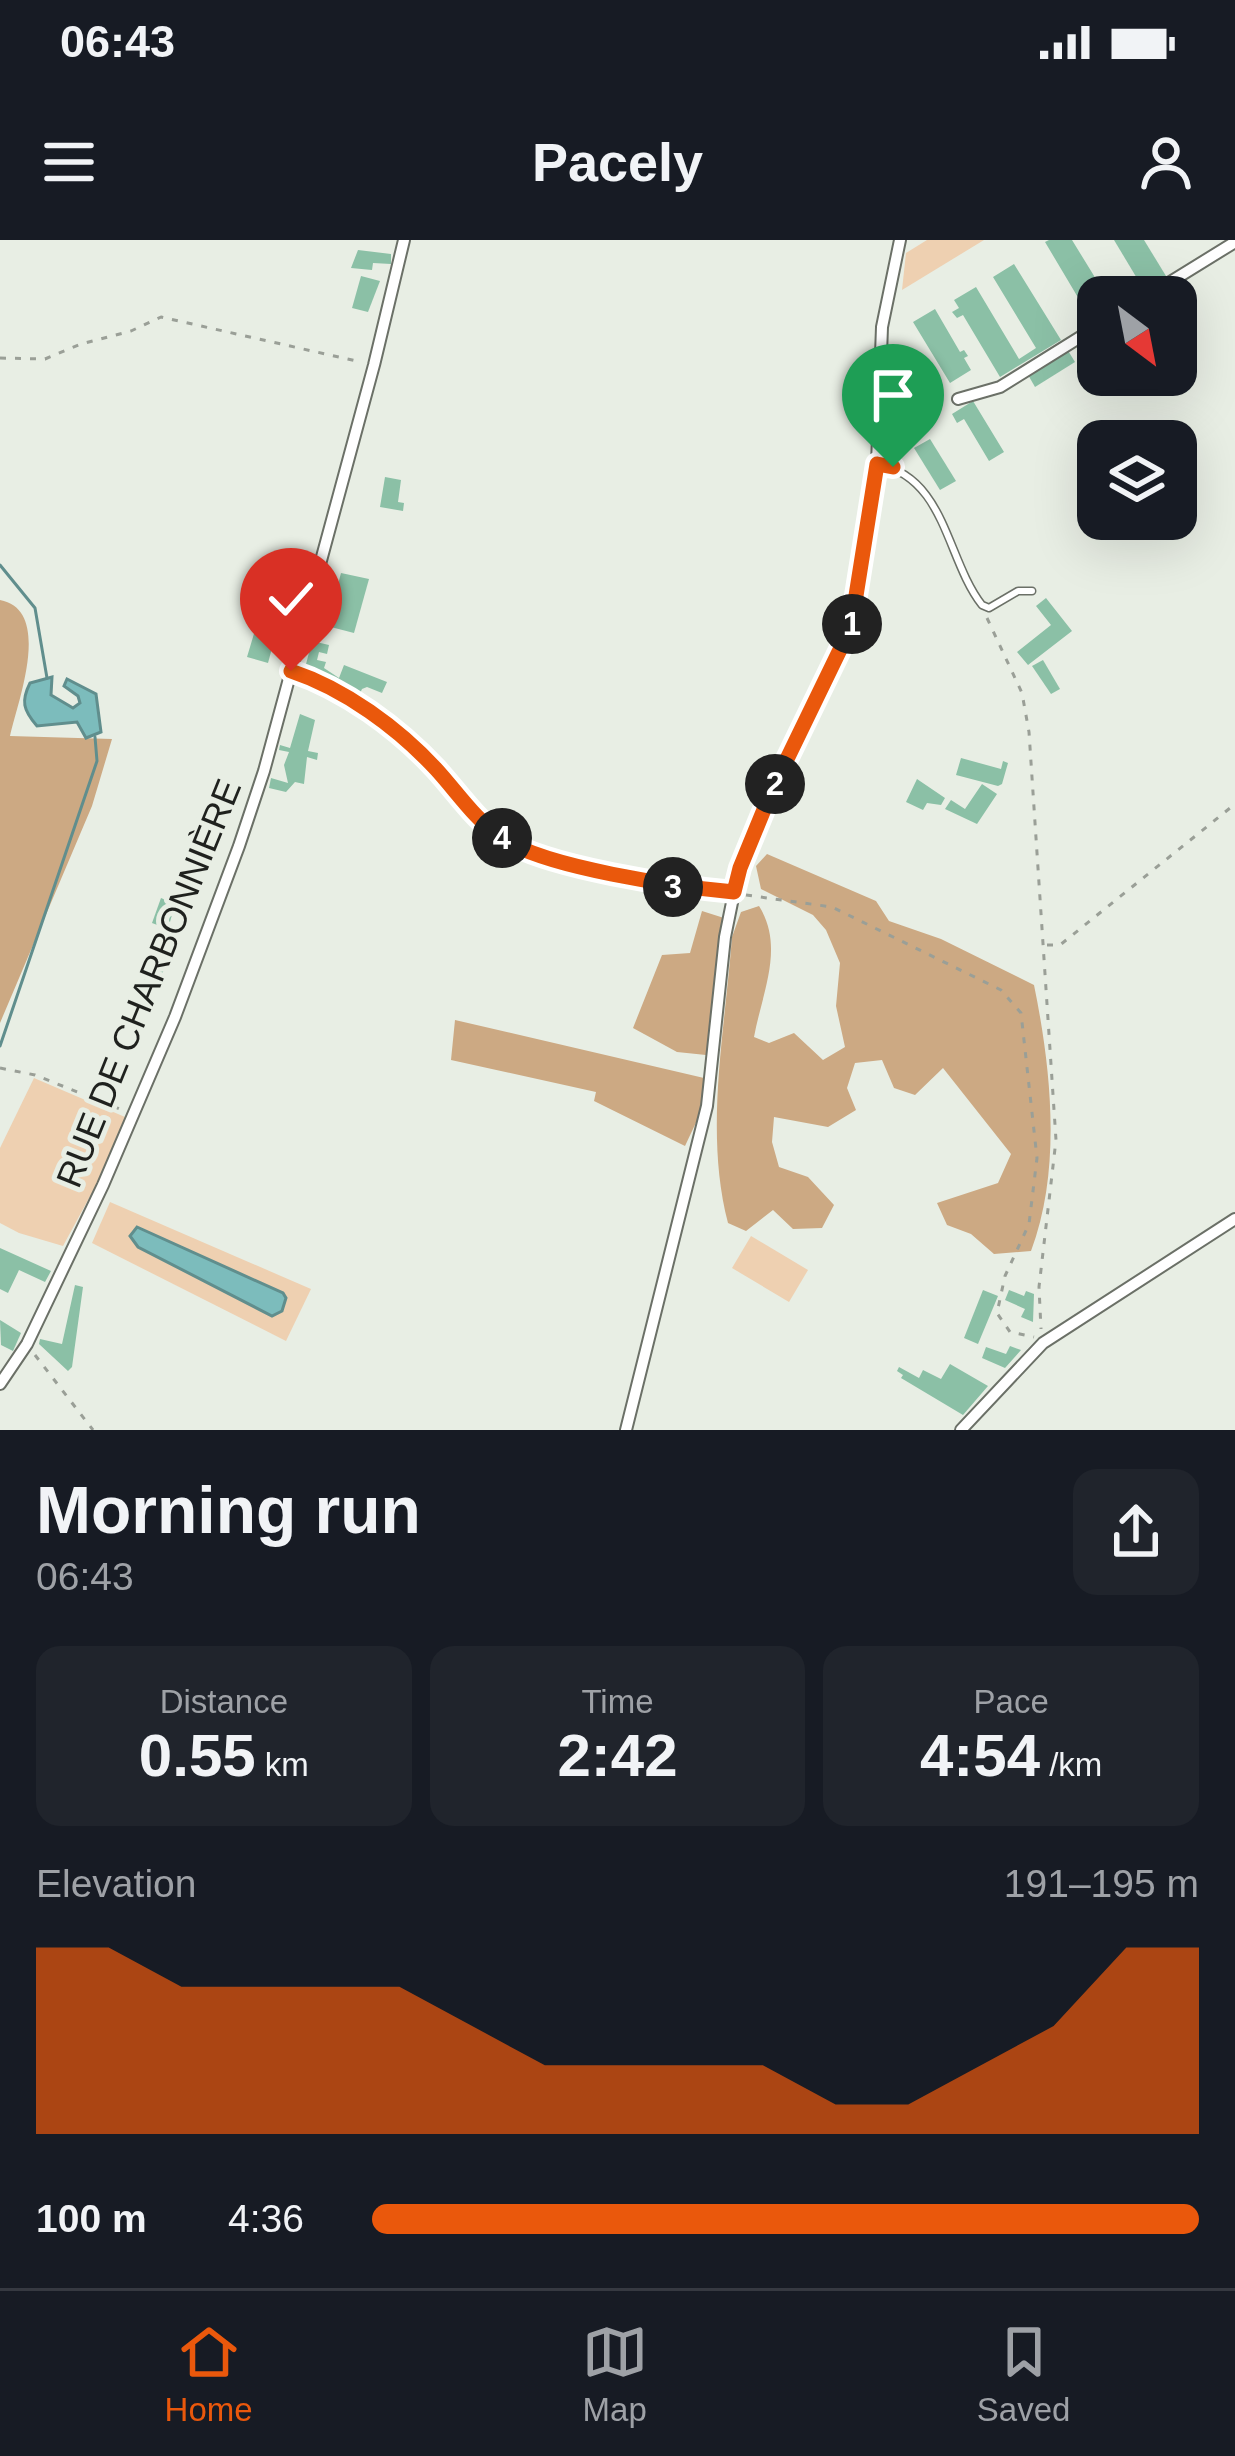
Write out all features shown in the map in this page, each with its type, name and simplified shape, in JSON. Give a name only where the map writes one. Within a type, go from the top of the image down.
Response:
[{"type":"street","name":"RUE DE CHARBONNIÈRE","points":[[0,1384],[27,1344],[133,1114],[239,846],[291,671],[404,240]]},
{"type":"street","points":[[626,1430],[707,1106],[725,937],[740,893],[740,868],[851,627],[877,464],[882,328],[900,240]]},
{"type":"street","points":[[1180,276],[1235,242]]},
{"type":"street","points":[[958,399],[1000,387],[1077,339]]},
{"type":"street","points":[[291,671],[390,726],[501,837],[530,852],[674,887],[740,893]]},
{"type":"street","points":[[961,1430],[1043,1342],[1235,1219]]},
{"type":"lane","points":[[877,464],[893,467],[928,497],[982,605],[988,608],[1018,592],[1032,591]]},
{"type":"path","points":[[0,358],[45,359],[161,316],[374,365]]},
{"type":"path","points":[[740,893],[832,907],[1013,1000],[1021,1013],[1037,1158],[1029,1224],[1006,1276],[998,1313],[1010,1332],[1042,1337],[1039,1287],[1056,1140],[1027,710],[982,605]]},
{"type":"path","points":[[1044,945],[1060,944],[1235,804]]},
{"type":"path","points":[[0,1068],[35,1075],[133,1114]]},
{"type":"path","points":[[27,1344],[92,1430]]},
{"type":"shaded area","points":[[927,240],[984,240],[902,290],[906,253]]},
{"type":"shaded area","points":[[0,600],[16,607],[29,638],[10,736],[112,739],[92,806],[0,1023]]},
{"type":"shaded area","points":[[767,854],[876,901],[889,921],[941,939],[1034,985],[1049,1084],[1050,1153],[1041,1219],[1031,1251],[994,1254],[971,1234],[947,1225],[937,1203],[998,1183],[1011,1154],[943,1068],[915,1095],[894,1088],[882,1060],[855,1063],[847,1088],[856,1110],[828,1127],[774,1117],[772,1142],[779,1167],[808,1177],[834,1205],[822,1228],[793,1229],[773,1210],[746,1231],[728,1223],[718,1153],[718,1081],[732,937],[741,912],[759,906],[770,938],[769,970],[754,1037],[769,1043],[794,1033],[823,1060],[845,1047],[836,1006],[840,963],[826,930],[813,915],[761,889],[756,866]]},
{"type":"shaded area","points":[[702,911],[724,918],[706,1055],[677,1052],[633,1028],[662,955],[690,953]]},
{"type":"shaded area","points":[[455,1020],[704,1078],[700,1114],[685,1146],[594,1101],[596,1092],[451,1060]]},
{"type":"shaded area","points":[[34,1078],[125,1117],[63,1246],[0,1223],[0,1148]]},
{"type":"shaded area","points":[[110,1202],[311,1289],[286,1341],[92,1243]]},
{"type":"shaded area","points":[[751,1236],[808,1270],[789,1302],[732,1268]]},
{"type":"water","points":[[52,677],[51,695],[73,708],[80,703],[64,686],[67,679],[96,694],[101,732],[86,738],[77,722],[37,726],[26,710],[25,695],[30,683]]},
{"type":"water","points":[[137,1227],[283,1293],[282,1311],[272,1316],[138,1247],[130,1236]]},
{"type":"building","points":[[1072,240],[1094,276],[1077,276],[1077,296],[1045,242]]},
{"type":"building","points":[[1114,240],[1144,240],[1166,276],[1136,276]]},
{"type":"building","points":[[358,250],[391,254],[391,264],[373,263],[372,270],[351,268]]},
{"type":"building","points":[[1014,264],[1061,340],[1000,377],[963,315],[957,318],[952,312],[959,308],[954,300],[976,287],[1019,359],[1036,348],[993,277]]},
{"type":"building","points":[[361,276],[380,281],[368,312],[352,308]]},
{"type":"building","points":[[935,309],[960,352],[968,356],[964,358],[971,370],[950,383],[913,322]]},
{"type":"building","points":[[1067,349],[1075,362],[1035,387],[1027,373]]},
{"type":"building","points":[[913,372],[920,386],[900,397],[896,390],[892,392],[888,386]]},
{"type":"building","points":[[973,401],[1004,452],[989,461],[964,419],[957,423],[952,414]]},
{"type":"building","points":[[920,414],[927,428],[891,446],[884,432]]},
{"type":"building","points":[[930,439],[956,481],[940,490],[914,448]]},
{"type":"building","points":[[385,477],[401,480],[398,502],[404,503],[403,511],[380,507]]},
{"type":"building","points":[[341,573],[369,579],[354,633],[327,626]]},
{"type":"building","points":[[1046,598],[1072,631],[1028,665],[1017,652],[1051,625],[1036,606]]},
{"type":"building","points":[[262,607],[297,616],[290,642],[275,637],[268,663],[247,657]]},
{"type":"building","points":[[312,641],[329,645],[327,654],[319,652],[317,660],[326,662],[324,668],[339,678],[344,665],[387,682],[382,693],[367,687],[357,700],[305,668]]},
{"type":"building","points":[[1043,660],[1060,689],[1051,694],[1032,666]]},
{"type":"building","points":[[300,714],[315,720],[308,751],[318,753],[317,760],[307,757],[304,784],[295,782],[286,792],[269,788],[271,778],[288,783],[284,765],[289,752],[279,750],[280,745],[290,748]]},
{"type":"building","points":[[961,758],[1001,769],[1003,761],[1008,763],[1002,784],[956,775]]},
{"type":"building","points":[[917,779],[945,798],[941,805],[927,803],[923,810],[906,802]]},
{"type":"building","points":[[982,784],[997,794],[977,824],[945,809],[951,800],[965,809]]},
{"type":"building","points":[[161,898],[175,904],[168,929],[152,923]]},
{"type":"building","points":[[152,952],[168,959],[161,977],[168,979],[165,987],[155,983],[151,993],[141,989]]},
{"type":"building","points":[[0,1248],[51,1271],[45,1282],[19,1270],[8,1293],[0,1289]]},
{"type":"building","points":[[75,1285],[83,1287],[68,1371],[39,1344],[40,1339],[62,1344]]},
{"type":"building","points":[[983,1290],[998,1296],[978,1344],[964,1338]]},
{"type":"building","points":[[1009,1290],[1034,1294],[1033,1322],[1021,1317],[1025,1309],[1005,1300]]},
{"type":"building","points":[[0,1320],[21,1333],[13,1351],[1,1345]]},
{"type":"building","points":[[1010,1346],[1021,1350],[1005,1368],[982,1358],[986,1347],[1006,1354]]},
{"type":"building","points":[[950,1364],[988,1386],[963,1415],[901,1378],[897,1371],[899,1367],[919,1378],[923,1370],[941,1379]]},
{"type":"waterway","points":[[0,565],[35,608],[47,678]]},
{"type":"waterway","points":[[0,1046],[97,761],[95,737]]},
{"type":"route","points":[[291,671],[374,714],[435,767],[501,837],[530,852],[674,887],[734,892],[772,790],[851,627],[877,464],[893,467]]}]
